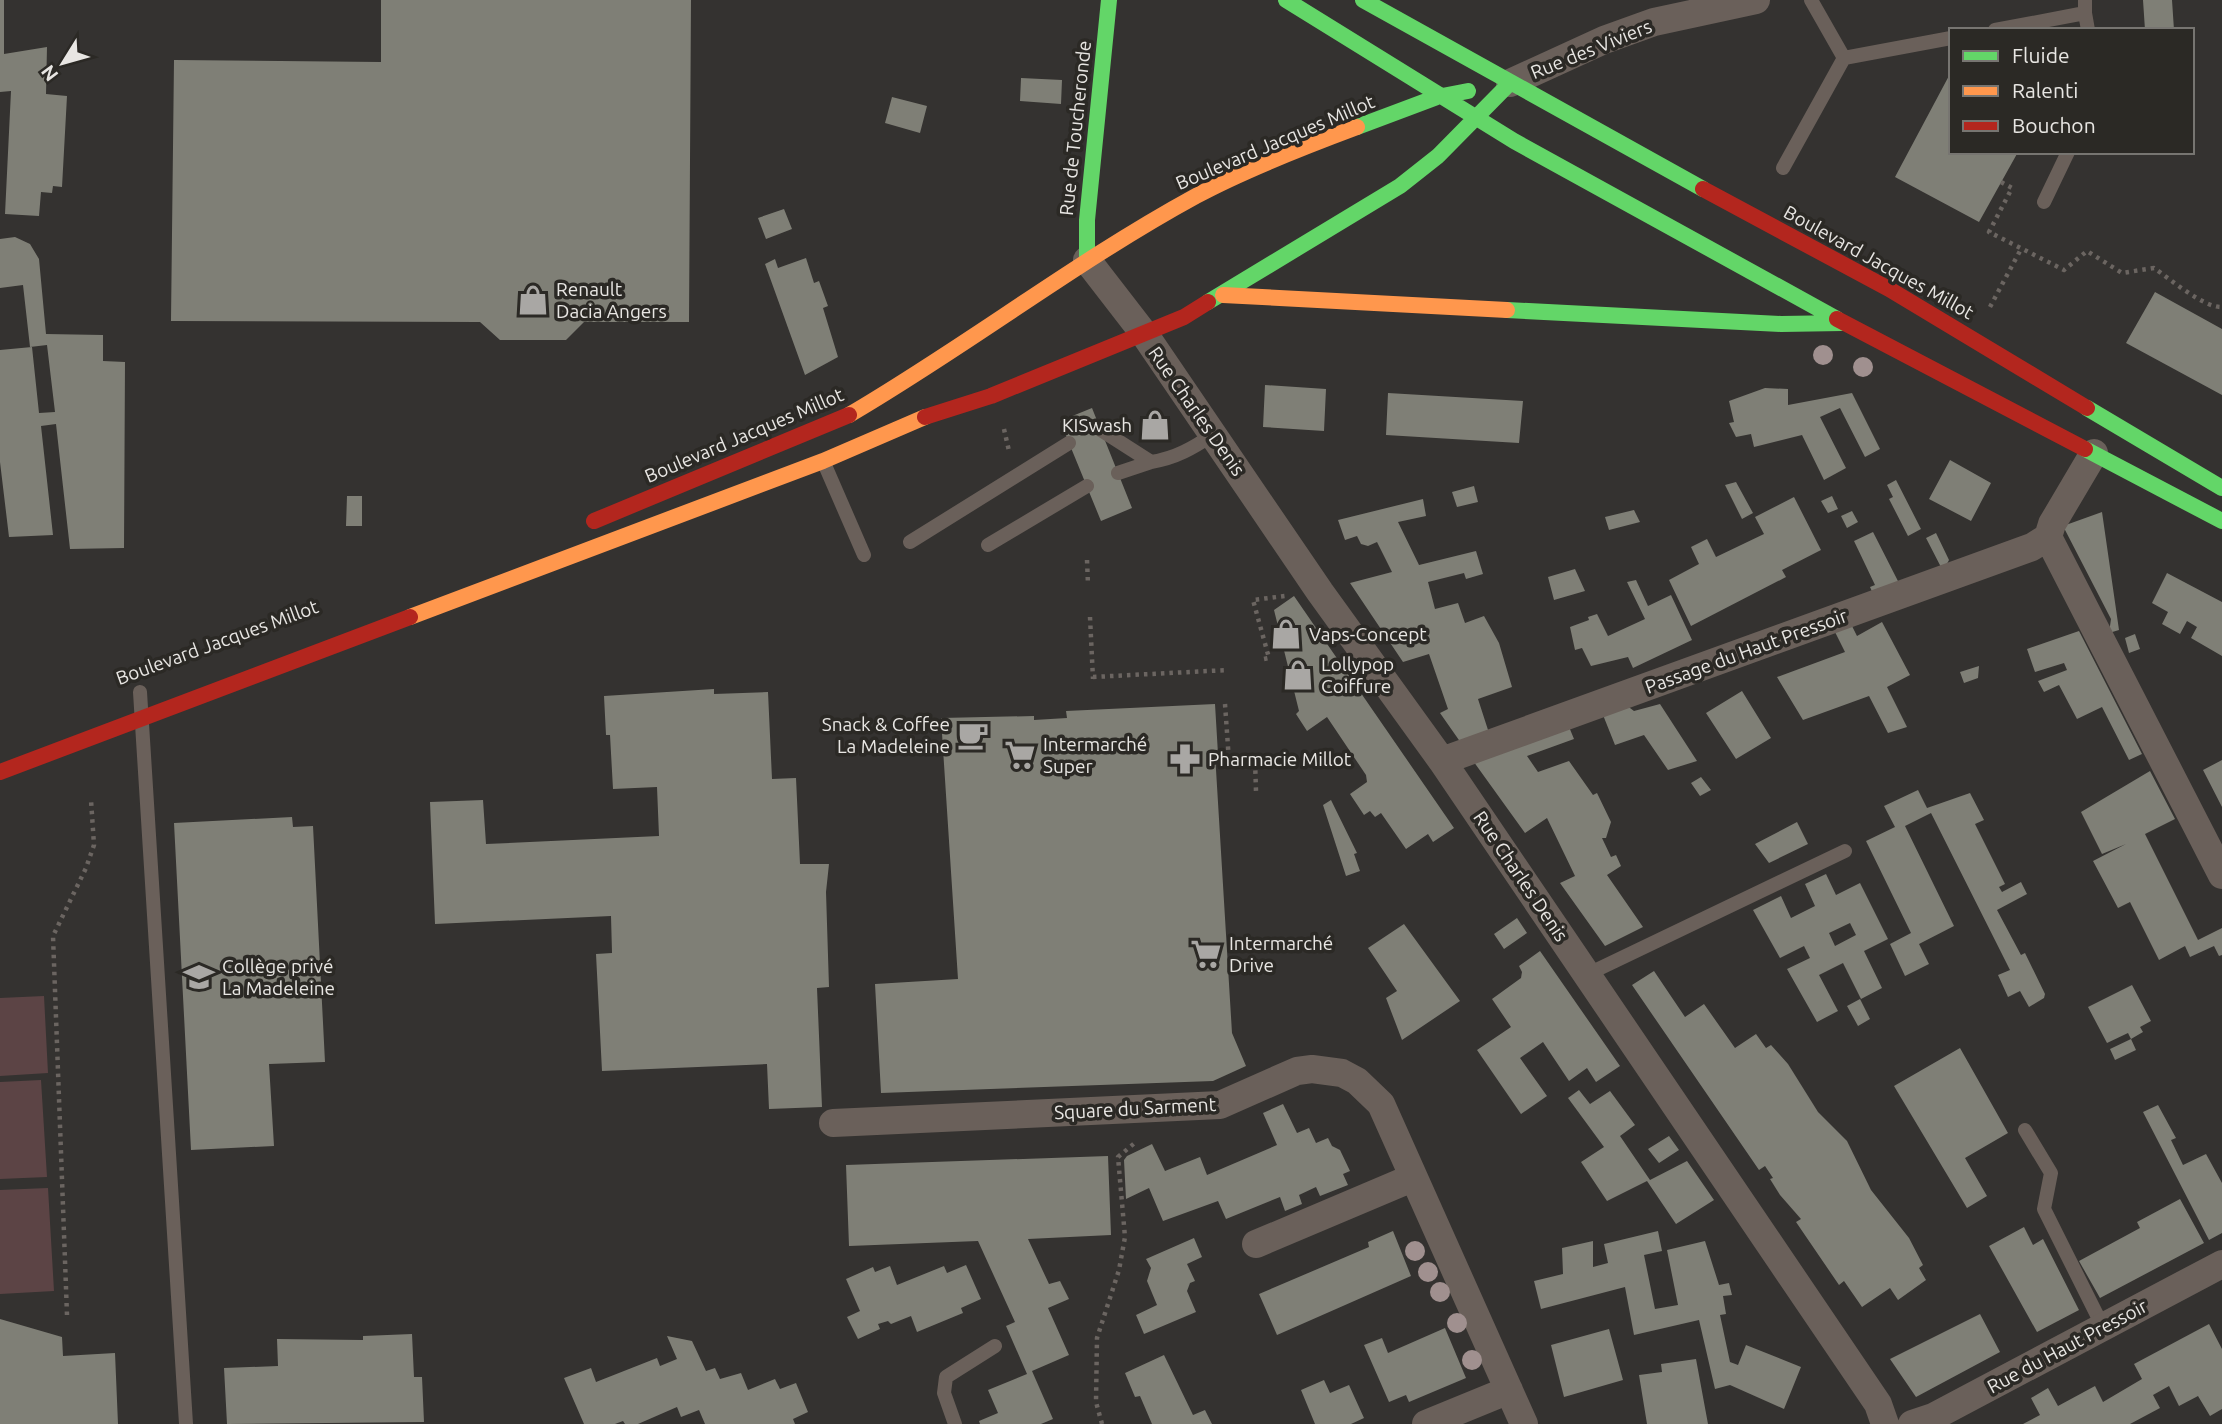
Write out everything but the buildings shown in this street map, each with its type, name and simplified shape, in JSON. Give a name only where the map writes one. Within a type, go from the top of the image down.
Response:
[{"type":"street","name":"Rue de Toucheronde","points":[[1087,260],[1087,220],[1109,0]]},
{"type":"street","points":[[1286,0],[1473,120],[1842,323],[2222,521]]},
{"type":"street","points":[[1363,0],[1510,83]]},
{"type":"street","name":"Rue des Viviers","points":[[1510,83],[1604,40],[1654,22],[1756,0]]},
{"type":"street","name":"Boulevard Jacques Millot","points":[[575,529],[816,446],[991,396],[1145,335],[1223,295],[1401,186],[1438,156],[1510,83]]},
{"type":"street","name":"Boulevard Jacques Millot","points":[[0,772],[142,718],[816,446],[848,416],[902,384],[1087,260],[1198,195],[1437,97],[1510,83],[1889,289],[2222,488]]},
{"type":"street","name":"Rue Charles Denis","points":[[1087,260],[1145,335],[1320,592],[1442,761],[1878,1404],[1885,1424]]},
{"type":"street","points":[[1223,295],[1781,324],[1842,323]]},
{"type":"street","points":[[2094,453],[2052,524],[2048,537],[2222,875]]},
{"type":"street","name":"Passage du Haut Pressoir","points":[[1442,761],[2032,547],[2048,537]]},
{"type":"street","name":"Boulevard Jacques Millot","points":[[135,694],[160,685]]},
{"type":"street","name":"Square du Sarment","points":[[833,1123],[1220,1105],[1297,1071],[1327,1069],[1357,1081],[1381,1104],[1524,1424]]},
{"type":"street","points":[[1256,1244],[1412,1178]]},
{"type":"street","name":"Rue du Haut Pressoir","points":[[1912,1424],[1933,1417],[2103,1327],[2220,1270]]},
{"type":"street","points":[[1426,1424],[1509,1390]]},
{"type":"lane","points":[[1811,0],[1844,58]]},
{"type":"lane","points":[[2002,28],[2085,6],[2088,28]]},
{"type":"lane","points":[[1844,58],[1949,38]]},
{"type":"lane","points":[[1783,168],[1844,58]]},
{"type":"lane","points":[[2044,202],[2067,154]]},
{"type":"lane","points":[[1101,430],[1151,462]]},
{"type":"lane","points":[[1118,473],[1151,462],[1171,459],[1189,451],[1214,434]]},
{"type":"lane","points":[[910,542],[1069,443]]},
{"type":"lane","points":[[816,446],[863,555]]},
{"type":"lane","points":[[988,545],[1087,486]]},
{"type":"lane","points":[[135,694],[142,718],[186,1424]]},
{"type":"lane","points":[[1588,974],[1845,851]]},
{"type":"lane","points":[[2025,1130],[2051,1173],[2044,1209],[2103,1327]]},
{"type":"lane","points":[[955,1424],[944,1394],[946,1377],[995,1346]]},
{"type":"path","points":[[2001,182],[2012,188],[1989,232],[2064,270],[2087,251],[2122,273],[2154,268],[2189,292],[2222,307]]},
{"type":"path","points":[[1988,309],[2021,249]]},
{"type":"path","points":[[1003,424],[1010,454]]},
{"type":"path","points":[[1087,561],[1088,585]]},
{"type":"path","points":[[1264,659],[1269,658],[1254,600],[1288,596]]},
{"type":"path","points":[[1090,617],[1093,678],[1228,670]]},
{"type":"path","points":[[1225,704],[1229,761],[1255,760],[1256,791]]},
{"type":"path","points":[[68,1315],[53,936],[86,868],[94,845],[90,800]]},
{"type":"path","points":[[1102,1424],[1096,1402],[1097,1338],[1119,1270],[1125,1237],[1118,1157],[1146,1133]]},
{"type":"shaded area","points":[[44,996],[48,1073],[0,1076],[0,998]]},
{"type":"shaded area","points":[[41,1080],[47,1177],[0,1179],[0,1082]]},
{"type":"shaded area","points":[[48,1188],[54,1291],[0,1294],[0,1190]]},
{"type":"traffic: fast","points":[[1087,260],[1087,220],[1109,0]]},
{"type":"traffic: fast","points":[[1286,0],[1514,141],[1837,319]]},
{"type":"traffic: fast","points":[[1363,0],[1703,189]]},
{"type":"traffic: fast","points":[[1208,302],[1400,186],[1438,156],[1510,83]]},
{"type":"traffic: fast","points":[[1357,127],[1437,97],[1468,91]]},
{"type":"traffic: fast","points":[[1507,310],[1781,324],[1842,323]]},
{"type":"traffic: fast","points":[[2087,408],[2222,488]]},
{"type":"traffic: fast","points":[[2085,449],[2222,521]]},
{"type":"traffic: slow","points":[[849,415],[1107,248],[1196,196],[1296,150],[1357,127]]},
{"type":"traffic: slow","points":[[1223,295],[1507,310]]},
{"type":"traffic: slow","points":[[410,617],[823,461],[925,417]]},
{"type":"traffic: jam","points":[[1703,189],[1889,289],[2087,408]]},
{"type":"traffic: jam","points":[[925,417],[991,396],[1184,317],[1208,302]]},
{"type":"traffic: jam","points":[[1837,319],[2085,449]]},
{"type":"traffic: jam","points":[[594,521],[849,415]]},
{"type":"traffic: jam","points":[[0,772],[410,617]]},
{"type":"place","name":"Renault Dacia Angers","points":[[533,300]]},
{"type":"place","name":"KISwash","points":[[1155,425]]},
{"type":"place","name":"Vaps-Concept","points":[[1286,634]]},
{"type":"place","name":"Lollypop Coiffure","points":[[1298,675]]},
{"type":"place","name":"Snack & Coffee La Madeleine","points":[[973,735]]},
{"type":"place","name":"Intermarché Super","points":[[1020,755]]},
{"type":"place","name":"Pharmacie Millot","points":[[1185,759]]},
{"type":"place","name":"Intermarché Drive","points":[[1206,954]]},
{"type":"place","name":"Collège privé La Madeleine","points":[[199,977]]}]
